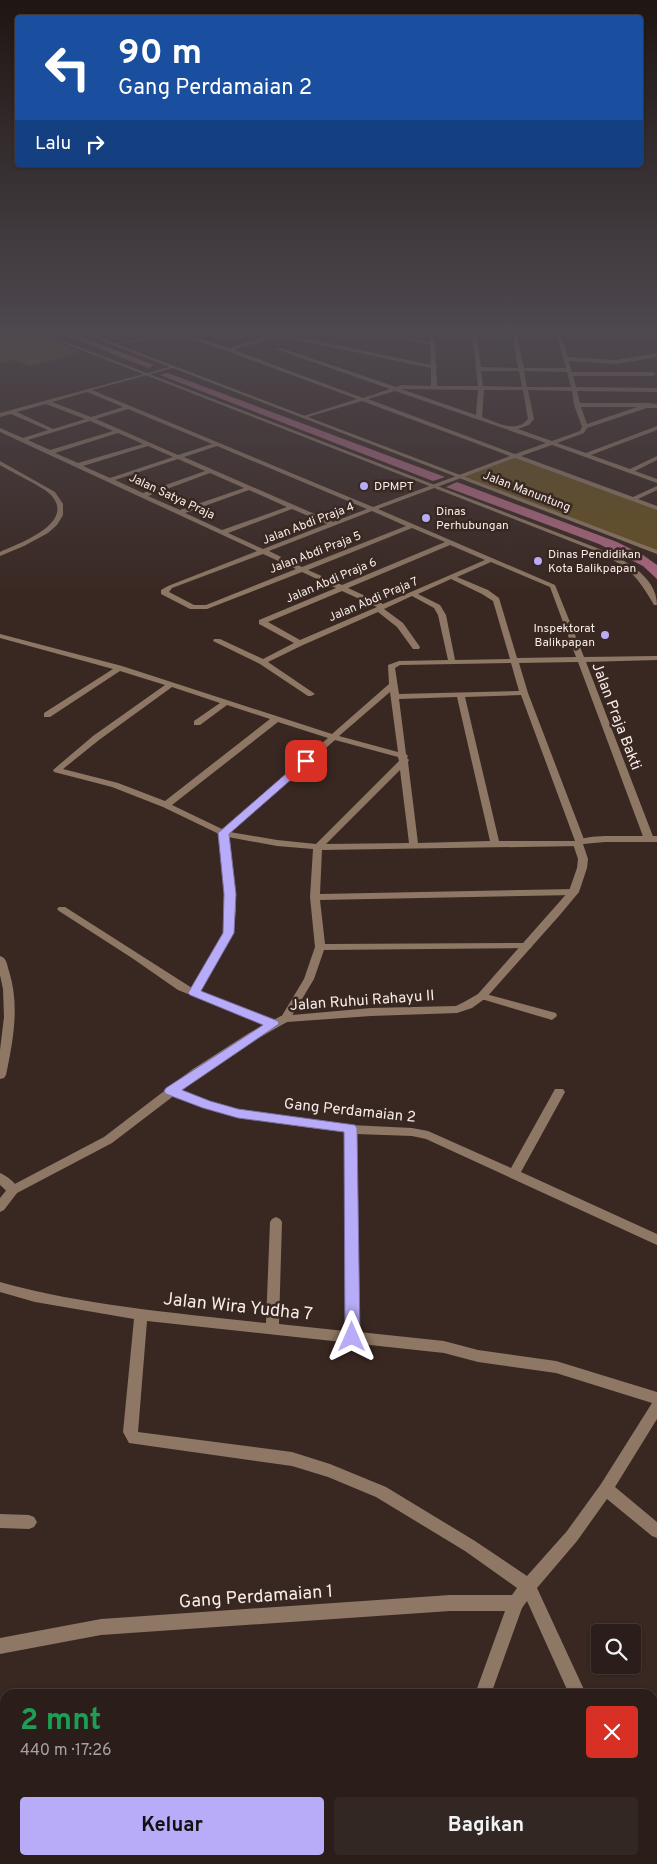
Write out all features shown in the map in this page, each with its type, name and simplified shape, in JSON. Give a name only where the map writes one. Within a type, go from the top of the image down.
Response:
[{"type":"street","points":[[27,419],[54,431]]},
{"type":"street","points":[[23,440],[91,419],[334,525]]},
{"type":"street","points":[[157,419],[492,559]]},
{"type":"street","points":[[267,419],[614,558],[639,574],[647,583],[657,603]]},
{"type":"street","name":"Jalan Manuntung","points":[[311,419],[455,478],[657,552]]},
{"type":"street","points":[[417,419],[657,508]]},
{"type":"street","points":[[482,419],[657,481]]},
{"type":"street","points":[[513,429],[530,422],[530,419]]},
{"type":"street","points":[[582,419],[585,427]]},
{"type":"street","name":"Jalan Abdi Praja 4","points":[[227,599],[207,607],[197,608],[164,592],[190,580],[455,478],[582,432],[585,427],[608,419]]},
{"type":"street","points":[[586,455],[657,428]]},
{"type":"street","name":"Jalan Satya Praja","points":[[0,430],[182,512],[381,608],[395,621],[416,647]]},
{"type":"street","points":[[51,452],[118,431]]},
{"type":"street","points":[[79,465],[149,444]]},
{"type":"street","points":[[110,480],[217,444]]},
{"type":"street","points":[[630,471],[657,458]]},
{"type":"street","points":[[0,463],[53,493],[60,500],[61,509],[60,517],[53,528],[0,554]]},
{"type":"street","points":[[144,495],[211,471]]},
{"type":"street","points":[[182,512],[249,488]]},
{"type":"street","points":[[633,498],[657,488]]},
{"type":"street","points":[[216,528],[284,503]]},
{"type":"street","points":[[223,532],[292,507]]},
{"type":"street","name":"Jalan Abdi Praja 5","points":[[227,599],[412,526]]},
{"type":"street","name":"Jalan Abdi Praja 6","points":[[300,643],[262,622],[451,542]]},
{"type":"street","name":"Jalan Abdi Praja 7","points":[[263,662],[300,643],[492,559]]},
{"type":"street","name":"Jalan Praja Bakti","points":[[492,559],[553,586],[653,839]]},
{"type":"street","name":"Jalan Ruhui Rahayu II","points":[[0,1207],[12,1190],[108,1140],[171,1091],[273,1024],[285,1019],[457,1008],[468,1005],[482,996],[574,892],[582,868],[579,843],[524,693],[496,600],[485,592],[452,577]]},
{"type":"street","points":[[413,594],[437,607],[442,615],[452,662]]},
{"type":"street","points":[[0,636],[119,668],[404,758]]},
{"type":"street","points":[[218,640],[263,662],[311,694]]},
{"type":"street","points":[[414,846],[391,667],[394,664],[580,658],[657,658]]},
{"type":"street","points":[[47,715],[119,668]]},
{"type":"street","points":[[170,684],[57,768],[59,772],[115,785],[224,833],[277,843],[318,847],[414,846],[579,843],[605,839],[653,839]]},
{"type":"street","points":[[224,833],[393,685]]},
{"type":"street","points":[[395,697],[524,693]]},
{"type":"street","points":[[460,695],[495,844]]},
{"type":"street","points":[[197,723],[225,703]]},
{"type":"street","points":[[166,806],[276,718]]},
{"type":"street","points":[[285,1019],[309,979],[320,947],[315,897],[318,847],[404,758]]},
{"type":"street","points":[[194,993],[228,933],[230,901],[224,833]]},
{"type":"street","points":[[315,897],[574,892]]},
{"type":"street","points":[[62,909],[136,956],[170,982],[273,1024]]},
{"type":"street","points":[[320,947],[527,946]]},
{"type":"street","points":[[0,959],[8,978],[11,1022],[0,1076]]},
{"type":"street","points":[[482,996],[552,1016]]},
{"type":"street","name":"Gang Perdamaian 2","points":[[171,1091],[238,1114],[350,1128],[412,1132],[428,1135],[657,1240]]},
{"type":"street","points":[[514,1174],[559,1092]]},
{"type":"street","points":[[350,1128],[352,1337]]},
{"type":"street","points":[[0,1178],[12,1190]]},
{"type":"street","points":[[272,1328],[276,1222]]},
{"type":"street","name":"Jalan Wira Yudha 7","points":[[0,1287],[36,1297],[141,1315],[444,1348],[478,1356],[556,1368],[592,1377],[657,1398]]},
{"type":"street","points":[[141,1315],[130,1432],[134,1438],[292,1459],[381,1492],[470,1546],[528,1586],[576,1689]]},
{"type":"street","points":[[485,1689],[516,1603],[528,1586],[572,1536],[606,1489],[657,1406]]},
{"type":"street","points":[[606,1489],[657,1531]]},
{"type":"street","points":[[0,1521],[29,1522]]},
{"type":"street","name":"Gang Perdamaian 1","points":[[0,1646],[101,1627],[450,1603],[516,1603]]},
{"type":"shaded area","points":[[273,419],[290,419],[445,477],[433,481]]},
{"type":"shaded area","points":[[517,457],[657,509],[657,552],[462,477]]},
{"type":"shaded area","points":[[457,482],[617,542],[643,555],[657,565],[657,579],[643,566],[599,544],[446,487]]},
{"type":"place","name":"DPMPT","points":[[364,486]]},
{"type":"place","name":"Dinas Perhubungan","points":[[426,518]]},
{"type":"place","name":"Dinas Pendidikan Kota Balikpapan","points":[[538,561]]},
{"type":"place","name":"Inspektorat Balikpapan","points":[[605,635]]},
{"type":"route","points":[[306,761],[224,833],[231,909],[228,933],[194,993],[273,1024],[241,1043],[171,1091],[197,1102],[238,1114],[350,1128],[352,1337]]}]
